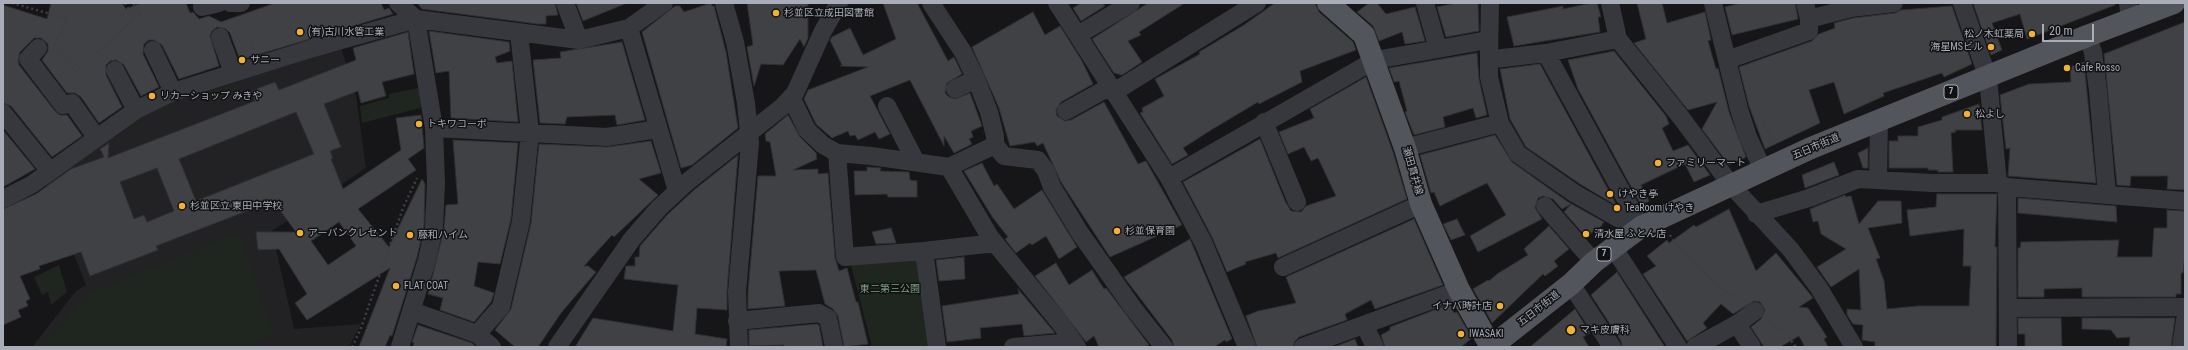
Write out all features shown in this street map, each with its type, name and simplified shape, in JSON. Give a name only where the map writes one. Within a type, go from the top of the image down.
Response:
[{"type":"main road","name":"瀬田貫井線","points":[[1328,3],[1364,35],[1375,60],[1405,148],[1421,204],[1459,290],[1491,347]]},
{"type":"main road","name":"五日市街道","points":[[1491,347],[1571,284],[1594,262],[1613,247],[1632,224],[1731,185],[1879,120],[1988,78],[2087,36],[2129,12],[2174,3]]},
{"type":"street","points":[[230,3],[241,3]]},
{"type":"street","points":[[398,3],[416,19],[434,128],[436,183],[434,227],[427,260],[400,347]]},
{"type":"street","points":[[564,3],[579,40]]},
{"type":"street","points":[[3,199],[31,185],[49,170],[136,110],[173,92],[233,73],[416,19],[579,40],[629,28],[664,3]]},
{"type":"street","points":[[724,3],[735,42],[746,103],[750,143],[738,292],[739,347]]},
{"type":"street","points":[[557,347],[632,239],[659,208],[677,191],[749,133],[795,93],[823,31],[839,3]]},
{"type":"street","points":[[931,3],[963,52],[976,79],[989,112],[995,136],[995,145],[1004,156],[1038,160],[1046,171],[1052,188],[1080,233],[1132,308],[1164,347]]},
{"type":"street","points":[[1057,3],[1169,178],[1203,242],[1244,346]]},
{"type":"street","points":[[1078,35],[1131,3]]},
{"type":"street","points":[[1066,111],[1112,89],[1257,3]]},
{"type":"street","points":[[1425,3],[1438,49]]},
{"type":"street","points":[[1490,3],[1488,48],[1490,84],[1500,123],[1518,154],[1574,193],[1632,224]]},
{"type":"street","points":[[1610,3],[1618,39],[1680,116],[1731,185],[1790,250],[1819,288],[1854,347]]},
{"type":"street","points":[[1713,3],[1739,109],[1748,137],[1763,170]]},
{"type":"street","points":[[1727,60],[1809,31],[1807,11],[1894,3]]},
{"type":"street","points":[[1962,3],[1988,78],[2003,185],[2008,308],[2008,347]]},
{"type":"street","points":[[629,28],[677,191]]},
{"type":"street","points":[[477,334],[501,307],[521,221],[530,132],[519,33]]},
{"type":"street","points":[[2087,36],[2093,52],[2107,194]]},
{"type":"street","points":[[220,37],[233,73]]},
{"type":"street","points":[[1488,48],[1494,59],[1546,53],[1618,39]]},
{"type":"street","points":[[38,48],[28,58],[63,105],[72,103],[96,137]]},
{"type":"street","points":[[1169,178],[1264,122],[1375,60],[1438,49],[1488,48]]},
{"type":"street","points":[[153,50],[173,92]]},
{"type":"street","points":[[1546,53],[1632,224]]},
{"type":"street","points":[[114,70],[136,110]]},
{"type":"street","points":[[955,89],[976,79]]},
{"type":"street","points":[[790,97],[807,130],[823,145],[837,153],[949,167],[995,145]]},
{"type":"street","points":[[887,106],[916,162]]},
{"type":"street","points":[[3,113],[49,170]]},
{"type":"street","points":[[1878,180],[1879,120]]},
{"type":"street","points":[[1264,122],[1297,202]]},
{"type":"street","points":[[1405,148],[1500,123]]},
{"type":"street","points":[[434,128],[607,136],[658,129]]},
{"type":"street","points":[[837,153],[845,257],[924,251],[994,243]]},
{"type":"street","points":[[949,167],[994,243],[1075,344]]},
{"type":"street","points":[[1756,214],[1809,198],[1858,179],[2003,185],[2185,201]]},
{"type":"street","points":[[1283,268],[1421,204]]},
{"type":"street","points":[[1544,206],[1594,262]]},
{"type":"street","points":[[1613,247],[1678,347]]},
{"type":"street","points":[[924,251],[937,347]]},
{"type":"street","points":[[1571,284],[1612,347]]},
{"type":"street","points":[[1303,347],[1365,326],[1459,290]]},
{"type":"street","points":[[2008,308],[2185,307]]},
{"type":"street","points":[[412,312],[477,334],[492,347]]},
{"type":"street","points":[[1695,347],[1755,312]]},
{"type":"street","points":[[738,321],[819,313],[828,318],[834,347]]},
{"type":"street","points":[[2182,347],[2185,320]]},
{"type":"street","points":[[1736,324],[1752,347]]},
{"type":"street","points":[[1365,326],[1375,347]]},
{"type":"street","points":[[1013,347],[1075,344]]},
{"type":"path","points":[[12,3],[68,19],[55,44],[76,72],[134,19],[141,15],[132,3],[126,4],[134,19]]},
{"type":"path","points":[[1761,115],[1784,161]]},
{"type":"path","points":[[352,347],[362,328],[403,208],[420,172]]},
{"type":"path","points":[[1669,233],[1674,242],[1710,279],[1785,333],[1796,347]]},
{"type":"shaded area","name":"杉並区立 東田中学校","points":[[341,47],[356,96],[366,168],[272,231],[294,329],[361,324],[349,347],[32,347],[76,291],[86,285],[45,181],[127,125],[176,99]]},
{"type":"green space","points":[[418,88],[424,107],[362,123],[360,106],[389,98],[389,94]]},
{"type":"green space","points":[[239,232],[273,334],[251,347],[41,347],[86,294]]},
{"type":"green space","name":"東二第三公園","points":[[919,255],[929,347],[872,347],[850,261]]},
{"type":"green space","points":[[59,265],[67,292],[51,305],[48,292],[42,295],[34,277]]},
{"type":"building","points":[[51,3],[122,3],[126,9],[141,3],[186,3],[190,13],[193,12],[199,19],[209,16],[221,22],[275,3],[381,3],[384,10],[389,8],[393,14],[240,60],[230,33],[226,29],[217,27],[212,31],[210,36],[219,66],[179,79],[162,45],[154,40],[149,40],[144,44],[143,54],[159,87],[141,96],[124,65],[116,60],[110,61],[106,65],[106,75],[122,107],[99,123],[81,97],[75,93],[67,93],[42,60],[48,51],[48,44],[41,38],[34,38],[20,52],[18,61],[19,65],[55,111],[60,115],[67,115],[82,136],[52,157],[11,106],[3,103],[3,5],[47,19]]},
{"type":"building","points":[[417,3],[555,3],[558,15],[546,16],[546,24],[538,24],[422,9]]},
{"type":"building","points":[[576,3],[627,3],[583,21]]},
{"type":"building","points":[[711,3],[712,6],[714,6],[726,52],[738,128],[692,165],[681,168],[642,32],[675,6],[680,6],[684,12]]},
{"type":"building","points":[[747,3],[808,3],[808,38],[804,47],[800,39],[783,65],[761,64],[754,86],[747,47],[753,45]]},
{"type":"building","points":[[883,3],[917,3],[948,61],[954,57],[962,74],[947,83],[945,93],[949,97],[955,99],[970,93],[982,126],[971,131],[973,137],[969,139],[972,144],[954,153],[944,136],[944,146],[910,80],[870,96],[890,134],[879,139],[875,132],[858,140],[855,135],[850,136],[848,131],[832,138],[816,124],[804,99],[808,90],[868,67],[840,66],[842,65],[830,40],[832,37],[850,28],[863,55],[896,39]]},
{"type":"building","points":[[1081,3],[1103,3],[1105,6],[1081,21],[1073,8]]},
{"type":"building","points":[[1148,3],[1185,3],[1139,32],[1141,35],[1128,41],[1142,62],[1122,75],[1114,73],[1092,39]]},
{"type":"building","points":[[1275,3],[1315,3],[1319,12],[1353,42],[1356,50],[1300,71],[1302,82],[1259,104],[1258,102],[1211,130],[1183,148],[1188,155],[1172,164],[1140,113],[1143,112],[1142,108],[1164,96],[1155,79],[1200,54],[1199,52],[1244,25]]},
{"type":"building","points":[[1369,3],[1377,3],[1386,14],[1415,7],[1425,41],[1405,44],[1402,32],[1379,41],[1373,26],[1357,12]]},
{"type":"building","points":[[1457,3],[1478,3],[1479,31],[1446,37],[1437,7]]},
{"type":"building","points":[[1597,3],[1601,17],[1598,17],[1600,32],[1514,46],[1507,17],[1563,6],[1563,9]]},
{"type":"building","points":[[1637,3],[1662,3],[1667,23],[1705,12],[1711,40],[1708,41],[1716,69],[1718,68],[1729,112],[1746,157],[1729,165],[1702,129],[1717,102],[1688,110],[1634,43],[1646,39]]},
{"type":"building","points":[[1741,3],[1795,3],[1798,19],[1732,35],[1725,7]]},
{"type":"building","points":[[1973,3],[2115,3],[2115,5],[2027,39],[2020,14],[1992,23],[2002,50],[1991,55]]},
{"type":"building","points":[[1952,6],[1972,64],[1944,77],[1942,73],[1883,93],[1884,96],[1844,114],[1834,82],[1809,90],[1820,123],[1765,149],[1749,106],[1739,67],[1812,41],[1819,34],[1835,28],[1834,23],[1853,18],[1895,13],[1901,10]]},
{"type":"building","points":[[1033,12],[1045,35],[1060,26],[1082,61],[1093,84],[1061,102],[1056,110],[1057,116],[1065,121],[1071,120],[1104,102],[1138,164],[1146,161],[1182,225],[1110,257],[1061,182],[1043,143],[1037,146],[1035,142],[1010,146],[999,108],[972,47]]},
{"type":"building","points":[[2185,22],[2185,190],[2167,189],[2168,176],[2131,176],[2130,186],[2117,185],[2104,54]]},
{"type":"building","points":[[429,31],[509,42],[510,51],[495,57],[497,63],[512,61],[518,122],[451,118],[449,71],[436,73]]},
{"type":"building","points":[[408,32],[414,74],[382,82],[386,96],[361,103],[358,91],[324,104],[341,147],[330,151],[333,158],[331,159],[343,189],[401,150],[396,118],[421,115],[424,148],[408,159],[416,170],[358,209],[389,247],[422,179],[425,184],[424,226],[417,257],[392,336],[390,335],[385,347],[359,347],[390,268],[307,320],[295,303],[307,294],[279,249],[258,250],[256,232],[296,232],[273,201],[156,246],[158,250],[90,276],[81,252],[39,266],[40,269],[20,276],[30,299],[26,301],[28,306],[18,310],[21,317],[3,325],[3,209],[36,194],[71,169],[104,157],[100,149],[109,143],[108,158],[255,101],[251,91],[275,82],[279,90],[356,60],[353,48]],"holes":[[[296,112],[314,154],[196,201],[179,159]],[[157,168],[174,211],[147,222],[144,215],[134,219],[120,182]],[[339,222],[356,246],[328,265],[311,241]]]},
{"type":"building","points":[[622,42],[645,120],[617,125],[615,115],[567,117],[565,124],[540,123],[533,60],[561,58],[560,52]]},
{"type":"building","points":[[1614,51],[1666,116],[1669,124],[1662,128],[1673,151],[1688,145],[1710,175],[1694,182],[1685,164],[1641,185],[1649,201],[1641,205],[1578,89],[1568,60]]},
{"type":"building","points":[[1477,53],[1479,79],[1487,115],[1476,118],[1473,108],[1443,117],[1445,127],[1414,135],[1405,112],[1407,111],[1399,81],[1394,82],[1389,68]]},
{"type":"building","points":[[2084,62],[2096,183],[2008,176],[2010,148],[2006,149],[2000,95],[2029,84],[2071,82],[2070,67]]},
{"type":"building","points":[[1540,64],[1617,206],[1580,184],[1526,147],[1510,119],[1500,69]]},
{"type":"building","points":[[1366,77],[1393,152],[1407,199],[1278,258],[1276,253],[1245,262],[1246,264],[1227,272],[1212,237],[1183,182],[1260,139],[1285,201],[1291,211],[1301,212],[1306,206],[1336,196],[1318,158],[1311,161],[1304,147],[1288,154],[1279,132],[1314,118],[1310,109]]},
{"type":"building","points":[[1979,104],[1982,130],[1955,130],[1956,132],[1951,133],[1953,172],[1938,172],[1938,170],[1928,170],[1928,168],[1889,168],[1889,141],[1898,141],[1898,136],[1918,136],[1918,127],[1942,120],[1942,117]]},
{"type":"building","points":[[788,115],[800,137],[816,153],[817,159],[793,170],[818,169],[818,174],[828,173],[835,258],[839,271],[847,268],[856,302],[858,302],[868,344],[844,347],[838,316],[833,309],[825,304],[816,270],[779,271],[785,306],[748,309],[748,292],[758,176],[776,176],[770,142],[766,141],[765,134]]},
{"type":"building","points":[[3,130],[35,169],[3,187]]},
{"type":"building","points":[[1495,135],[1512,162],[1568,202],[1604,222],[1599,229],[1597,227],[1587,238],[1564,212],[1571,204],[1562,209],[1553,199],[1543,196],[1538,198],[1535,208],[1542,219],[1478,252],[1470,236],[1506,215],[1487,183],[1440,206],[1434,192],[1431,193],[1420,155]]},
{"type":"building","points":[[453,140],[518,143],[511,219],[500,264],[478,262],[474,286],[494,293],[491,302],[474,322],[440,310],[443,298],[428,294],[444,229],[446,205],[458,204]]},
{"type":"building","points":[[651,141],[661,173],[639,179],[658,195],[614,237],[612,235],[584,266],[588,266],[596,272],[561,313],[538,347],[515,347],[495,330],[511,309],[531,223],[539,144],[607,147]]},
{"type":"building","points":[[1868,148],[1868,168],[1863,168],[1858,153]]},
{"type":"building","points":[[738,155],[727,291],[727,310],[697,308],[695,334],[727,339],[726,347],[575,347],[593,318],[673,331],[678,285],[624,279],[626,266],[635,266],[635,257],[639,257],[640,246],[667,215],[694,190]]},
{"type":"building","points":[[1834,162],[1839,175],[1805,188],[1802,175]]},
{"type":"building","points":[[982,163],[994,186],[997,184],[1014,209],[1042,190],[1077,247],[1059,259],[1046,236],[1032,245],[1030,243],[1016,253],[1005,239],[1008,237],[993,218],[964,171]]},
{"type":"building","points":[[867,167],[881,168],[880,171],[909,172],[910,180],[917,181],[917,197],[888,197],[887,194],[855,195],[854,171],[867,171]]},
{"type":"building","points":[[1937,194],[1997,194],[1995,247],[1997,247],[1996,347],[1875,347],[1875,342],[1862,340],[1863,325],[1853,324],[1847,315],[1847,309],[1861,310],[1859,269],[1831,287],[1817,267],[1846,249],[1821,234],[1818,221],[1813,222],[1810,209],[1845,195],[1846,197],[1851,196],[1859,224],[1878,201],[1901,201],[1902,223],[1868,228],[1880,258],[1876,259],[1884,281],[1887,309],[1918,306],[1969,306],[1971,266],[1963,266],[1964,229],[1910,236],[1907,210],[1936,207]]},
{"type":"building","points":[[2018,198],[2116,206],[2117,222],[2018,213]]},
{"type":"building","points":[[1729,209],[1756,271],[1776,253],[1813,298],[1799,307],[1808,308],[1827,337],[1824,339],[1828,347],[1805,347],[1799,336],[1780,347],[1764,347],[1751,327],[1761,319],[1765,310],[1760,302],[1754,301],[1733,314],[1721,304],[1703,323],[1707,328],[1687,341],[1643,274],[1656,266],[1647,256],[1667,240],[1669,243],[1694,225],[1696,227]]},
{"type":"building","points":[[2167,210],[2185,211],[2185,254],[2183,273],[2181,273],[2181,294],[2176,294],[2176,297],[2082,297],[2082,288],[2044,289],[2044,297],[2018,297],[2018,248],[2020,248],[2021,242],[2119,240],[2117,257],[2152,257],[2154,228],[2167,228]]},
{"type":"building","points":[[1414,219],[1443,285],[1375,309],[1371,300],[1345,314],[1347,320],[1299,337],[1295,341],[1293,347],[1257,347],[1246,316],[1258,311],[1296,303],[1286,277]]},
{"type":"building","points":[[1457,219],[1465,235],[1451,240],[1443,224]]},
{"type":"building","points":[[1549,226],[1569,249],[1554,261],[1558,266],[1545,276],[1543,274],[1492,323],[1473,289],[1488,280],[1489,281],[1497,274],[1528,255],[1524,249]]},
{"type":"building","points":[[891,228],[896,243],[876,244],[872,232]]},
{"type":"building","points":[[1190,239],[1232,339],[1226,342],[1225,340],[1214,347],[1174,347],[1172,340],[1124,277]]},
{"type":"building","points":[[964,257],[965,279],[939,281],[936,260]]},
{"type":"building","points":[[1056,263],[1069,285],[1092,270],[1104,289],[1106,288],[1149,345],[1145,347],[1099,347],[1094,336],[1086,342],[1035,276]]},
{"type":"building","points":[[1617,272],[1665,347],[1622,347],[1621,341],[1591,295]]},
{"type":"building","points":[[1018,289],[1055,333],[1024,336],[1022,324],[980,328],[981,338],[947,342],[942,306],[1019,294]]},
{"type":"building","points":[[1450,304],[1454,313],[1457,312],[1472,338],[1461,347],[1385,347],[1381,335],[1390,330],[1390,327]]},
{"type":"building","name":"マキ皮膚科","points":[[1575,309],[1590,333],[1583,337],[1589,347],[1530,347]]},
{"type":"building","points":[[2018,318],[2061,318],[2062,347],[2025,347],[2025,334],[2018,334]]},
{"type":"building","points":[[2082,318],[2175,318],[2171,347],[2129,347],[2130,337],[2117,338],[2111,330],[2082,329]]},
{"type":"building","points":[[418,325],[472,343],[476,347],[413,347],[414,343],[412,342]]},
{"type":"building","points":[[819,325],[823,347],[784,347],[784,345],[749,346],[749,330]]},
{"type":"building","points":[[1355,339],[1358,347],[1334,347]]},
{"type":"place","name":"杉並区立成田図書館","points":[[776,13]]},
{"type":"place","name":"(有)古川水管工業","points":[[300,32]]},
{"type":"place","name":"松ノ木虹薬局","points":[[2032,34]]},
{"type":"place","name":"海星MSビル","points":[[1991,47]]},
{"type":"place","name":"サニー","points":[[242,60]]},
{"type":"place","name":"Cafe Rosso","points":[[2067,68]]},
{"type":"place","name":"リカーショップ みきや","points":[[152,96]]},
{"type":"place","name":"松よし","points":[[1967,114]]},
{"type":"place","name":"トキワコーポ","points":[[419,124]]},
{"type":"place","name":"ファミリーマート","points":[[1658,163]]},
{"type":"place","name":"けやき亭","points":[[1610,194]]},
{"type":"place","name":"杉並区立 東田中学校","points":[[182,206]]},
{"type":"place","name":"TeaRoom けやき","points":[[1617,208]]},
{"type":"place","name":"杉並保育園","points":[[1117,231]]},
{"type":"place","name":"アーバンクレセント","points":[[300,233]]},
{"type":"place","name":"清水屋 ふとん店","points":[[1586,234]]},
{"type":"place","name":"藤和ハイム","points":[[410,235]]},
{"type":"place","name":"FLAT COAT","points":[[396,286]]},
{"type":"place","name":"イナバ時計店","points":[[1500,306]]},
{"type":"place","name":"マキ皮膚科","points":[[1571,330]]},
{"type":"place","name":"IWASAKI","points":[[1461,334]]}]
